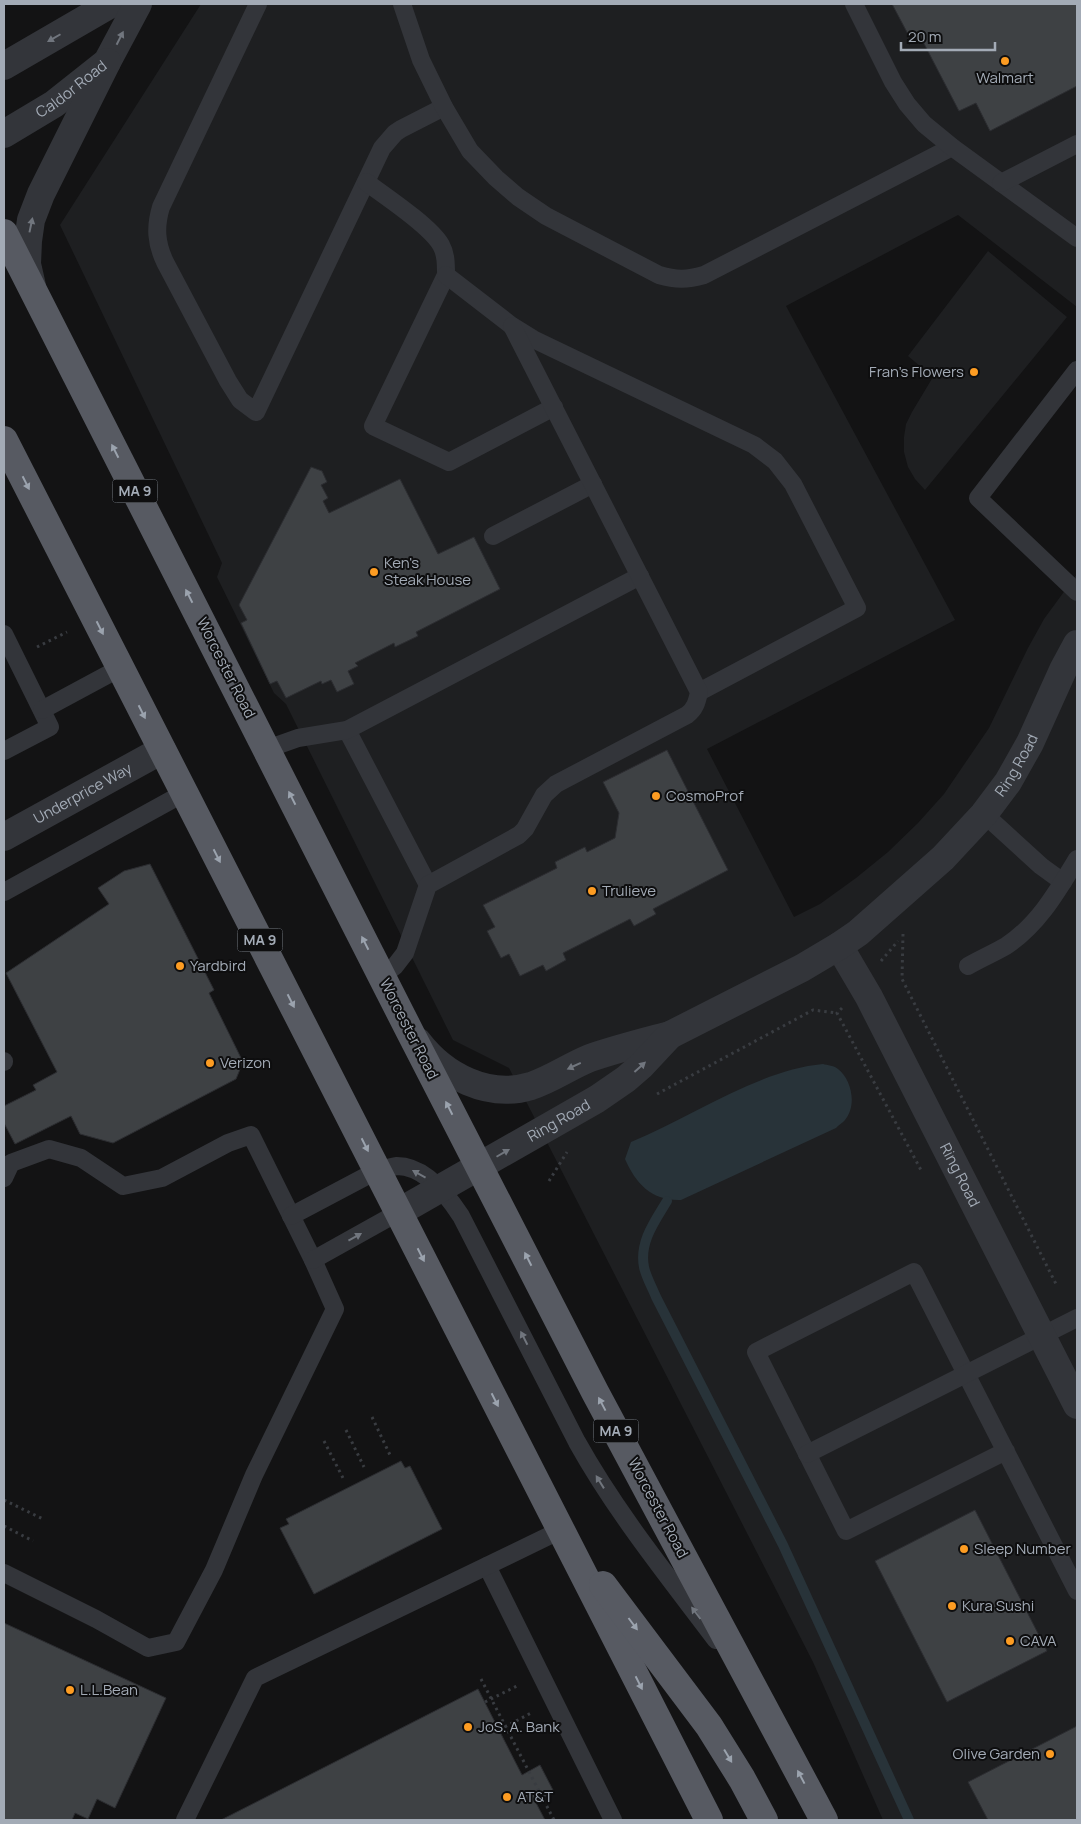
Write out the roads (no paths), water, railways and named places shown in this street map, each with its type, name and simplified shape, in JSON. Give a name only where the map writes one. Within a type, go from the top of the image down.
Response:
[{"type":"highway","name":"Worcester Road","points":[[4,233],[595,1392],[824,1820]]},
{"type":"highway","name":"MA 9","points":[[4,440],[709,1820]]},
{"type":"highway","points":[[561,1530],[692,1701],[725,1751],[764,1820]]},
{"type":"street","points":[[4,66],[111,4]]},
{"type":"street","name":"Caldor Road","points":[[4,134],[54,104],[108,62],[138,4]]},
{"type":"street","points":[[33,290],[27,264],[31,220],[41,194],[108,62]]},
{"type":"street","name":"Ring Road","points":[[399,1212],[612,1089],[641,1066],[670,1035],[802,968],[839,946],[865,927],[943,858],[984,814],[1008,782],[1022,757],[1062,670],[1077,644]]},
{"type":"street","name":"Underprice Way","points":[[4,837],[162,750]]},
{"type":"street","name":"Ring Road","points":[[839,946],[873,1006],[1077,1405]]},
{"type":"street","points":[[411,1034],[439,1064],[460,1079],[485,1088],[507,1090],[530,1086],[589,1059],[670,1035]]},
{"type":"lane","points":[[258,4],[161,207],[156,225],[160,252],[228,381],[240,400],[256,412],[382,148],[395,133],[444,108]]},
{"type":"lane","points":[[402,4],[421,60],[444,108],[470,151],[496,178],[518,197],[576,234],[659,275],[675,280],[690,279],[704,275],[952,147]]},
{"type":"lane","points":[[854,4],[893,82],[907,104],[924,124],[952,147],[1077,238]]},
{"type":"lane","points":[[1001,183],[1077,144]]},
{"type":"lane","points":[[366,182],[436,238],[445,256],[446,275],[373,426],[449,462],[554,407]]},
{"type":"lane","points":[[446,275],[512,326],[563,354],[743,438],[765,452],[785,473],[800,497],[857,608],[699,692]]},
{"type":"lane","points":[[382,976],[395,966],[405,953],[428,885],[511,841],[525,828],[549,789],[687,715],[696,705],[699,692],[512,326]]},
{"type":"lane","points":[[1077,370],[978,498],[1077,592]]},
{"type":"lane","points":[[493,536],[593,484]]},
{"type":"lane","points":[[267,748],[298,738],[347,730],[640,576]]},
{"type":"lane","points":[[4,634],[50,727],[4,751]]},
{"type":"lane","points":[[42,710],[120,668]]},
{"type":"lane","points":[[347,730],[428,885]]},
{"type":"lane","points":[[4,892],[184,794]]},
{"type":"lane","points":[[984,814],[1041,866],[1064,882]]},
{"type":"lane","points":[[968,966],[1004,946],[1028,928],[1048,905],[1077,859]]},
{"type":"lane","points":[[4,1178],[11,1163],[49,1149],[81,1158],[123,1186],[162,1178],[228,1144],[250,1136],[335,1309],[254,1475],[214,1570],[176,1642],[148,1648],[4,1573]]},
{"type":"lane","points":[[290,1216],[378,1170],[399,1166],[411,1169],[430,1180],[440,1189],[461,1216],[577,1442],[598,1478],[627,1521],[757,1694]]},
{"type":"lane","points":[[312,1260],[399,1212]]},
{"type":"lane","points":[[1006,1451],[846,1531],[756,1352],[914,1272],[1006,1451],[1077,1591]]},
{"type":"lane","points":[[807,1454],[1077,1318]]},
{"type":"lane","points":[[184,1820],[255,1678],[561,1530]]},
{"type":"lane","points":[[487,1566],[613,1820]]},
{"type":"waterway","points":[[667,1201],[646,1240],[643,1258],[648,1278],[783,1545],[909,1820]]},
{"type":"place","name":"Walmart","points":[[1005,61]]},
{"type":"place","name":"Fran's Flowers","points":[[974,372]]},
{"type":"place","name":"Ken's Steak House","points":[[374,572]]},
{"type":"place","name":"CosmoProf","points":[[656,796]]},
{"type":"place","name":"Trulieve","points":[[592,891]]},
{"type":"place","name":"Yardbird","points":[[180,966]]},
{"type":"place","name":"Verizon","points":[[210,1063]]},
{"type":"place","name":"Sleep Number","points":[[964,1549]]},
{"type":"place","name":"Kura Sushi","points":[[952,1606]]},
{"type":"place","name":"CAVA","points":[[1010,1641]]},
{"type":"place","name":"L.L.Bean","points":[[70,1690]]},
{"type":"place","name":"JoS. A. Bank","points":[[468,1727]]},
{"type":"place","name":"Olive Garden","points":[[1050,1754]]},
{"type":"place","name":"AT&T","points":[[507,1797]]}]
